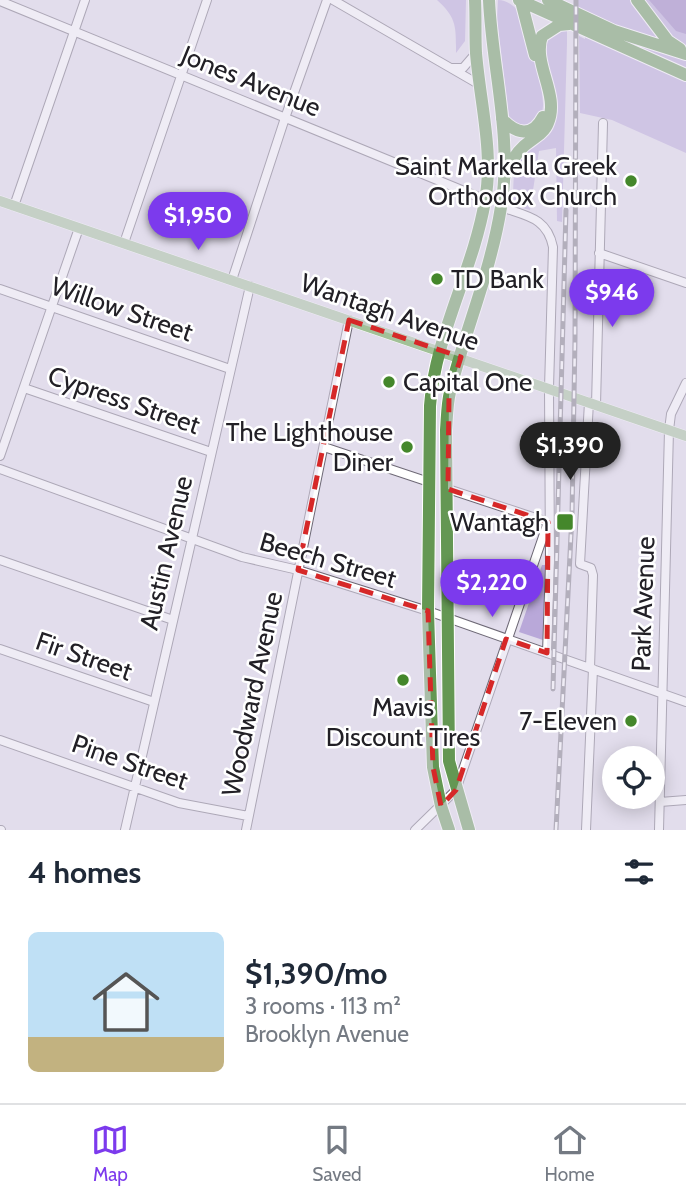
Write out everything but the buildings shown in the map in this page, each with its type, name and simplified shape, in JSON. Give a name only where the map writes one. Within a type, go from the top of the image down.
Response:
[{"type":"highway","points":[[548,0],[614,32],[686,54]]},
{"type":"highway","points":[[637,0],[668,41],[686,54]]},
{"type":"highway","points":[[520,1],[686,75]]},
{"type":"highway","points":[[502,119],[511,129],[524,132],[540,124],[545,110],[544,90],[520,1]]},
{"type":"highway","points":[[449,830],[446,430],[449,395],[485,279],[505,177],[502,119],[489,5]]},
{"type":"highway","points":[[469,830],[448,798],[433,767],[428,611],[432,385],[440,350],[472,254],[486,200],[488,178],[476,52],[475,6]]},
{"type":"highway","points":[[505,177],[513,158],[523,146],[546,128],[550,121],[549,89],[538,51],[542,36],[559,25],[569,24]]},
{"type":"highway","points":[[488,178],[492,200],[501,207]]},
{"type":"main road","name":"Wantagh Avenue","points":[[0,201],[686,436]]},
{"type":"street","points":[[14,206],[85,0]]},
{"type":"street","points":[[124,243],[207,0]]},
{"type":"street","points":[[232,280],[327,0]]},
{"type":"street","points":[[333,0],[480,86]]},
{"type":"street","name":"Jones Avenue","points":[[0,1],[486,200]]},
{"type":"street","points":[[451,68],[463,68],[476,52]]},
{"type":"street","points":[[586,830],[593,575],[591,568],[580,564],[592,404],[603,123]]},
{"type":"street","points":[[501,207],[538,221],[548,228],[553,247],[547,653]]},
{"type":"street","points":[[0,456],[79,228]]},
{"type":"street","points":[[599,253],[686,283]]},
{"type":"street","name":"Austin Avenue","points":[[125,830],[250,286]]},
{"type":"street","name":"Willow Street","points":[[0,289],[230,369]]},
{"type":"street","name":"Woodward Avenue","points":[[246,830],[349,320]]},
{"type":"street","name":"Park Avenue","points":[[661,746],[669,430],[671,414],[686,383]]},
{"type":"street","name":"Cypress Street","points":[[24,388],[211,453]]},
{"type":"street","points":[[324,447],[429,482]]},
{"type":"street","name":"Beech Street","points":[[0,469],[242,557],[299,570],[428,611],[686,702]]},
{"type":"street","points":[[448,489],[548,522]]},
{"type":"street","points":[[415,830],[448,798],[548,522]]},
{"type":"street","points":[[0,559],[173,620]]},
{"type":"street","name":"Fir Street","points":[[0,649],[154,702]]},
{"type":"street","name":"Pine Street","points":[[0,740],[178,803],[248,816]]},
{"type":"street","points":[[665,802],[686,800]]},
{"type":"street","name":"Park Avenue","points":[[659,830],[660,809]]},
{"type":"highlighted area","points":[[349,320],[461,357],[449,395],[448,489],[548,522],[547,653],[506,639],[456,790],[441,806],[433,767],[428,611],[298,570]]},
{"type":"shaded area","points":[[437,0],[466,0],[465,41],[456,53],[452,18]]},
{"type":"shaded area","points":[[498,0],[510,4],[520,14],[535,59],[543,106],[539,119],[530,125],[519,124],[509,117],[497,20]]},
{"type":"shaded area","points":[[577,0],[686,0],[686,153],[612,120],[580,113],[579,36],[585,39],[585,11],[577,7]]},
{"type":"shaded area","points":[[649,0],[686,0],[686,34],[676,31]]},
{"type":"shaded area","points":[[559,30],[567,30],[562,222],[557,221],[556,148],[539,151],[530,210],[516,206],[513,201],[515,172],[519,160],[551,131],[544,56],[546,38]]},
{"type":"shaded area","points":[[542,565],[545,565],[543,640],[519,632]]},
{"type":"railway","points":[[556,830],[572,515],[576,0]]},
{"type":"railway","points":[[553,689],[566,210]]},
{"type":"place","name":"Saint Markella Greek Orthodox Church","points":[[631,181]]},
{"type":"place","name":"TD Bank","points":[[437,279]]},
{"type":"place","name":"Capital One","points":[[389,382]]},
{"type":"place","name":"The Lighthouse Diner","points":[[407,447]]},
{"type":"place","name":"Wantagh","points":[[565,522]]},
{"type":"place","name":"Mavis Discount Tires","points":[[403,680]]},
{"type":"place","name":"7-Eleven","points":[[631,721]]}]
